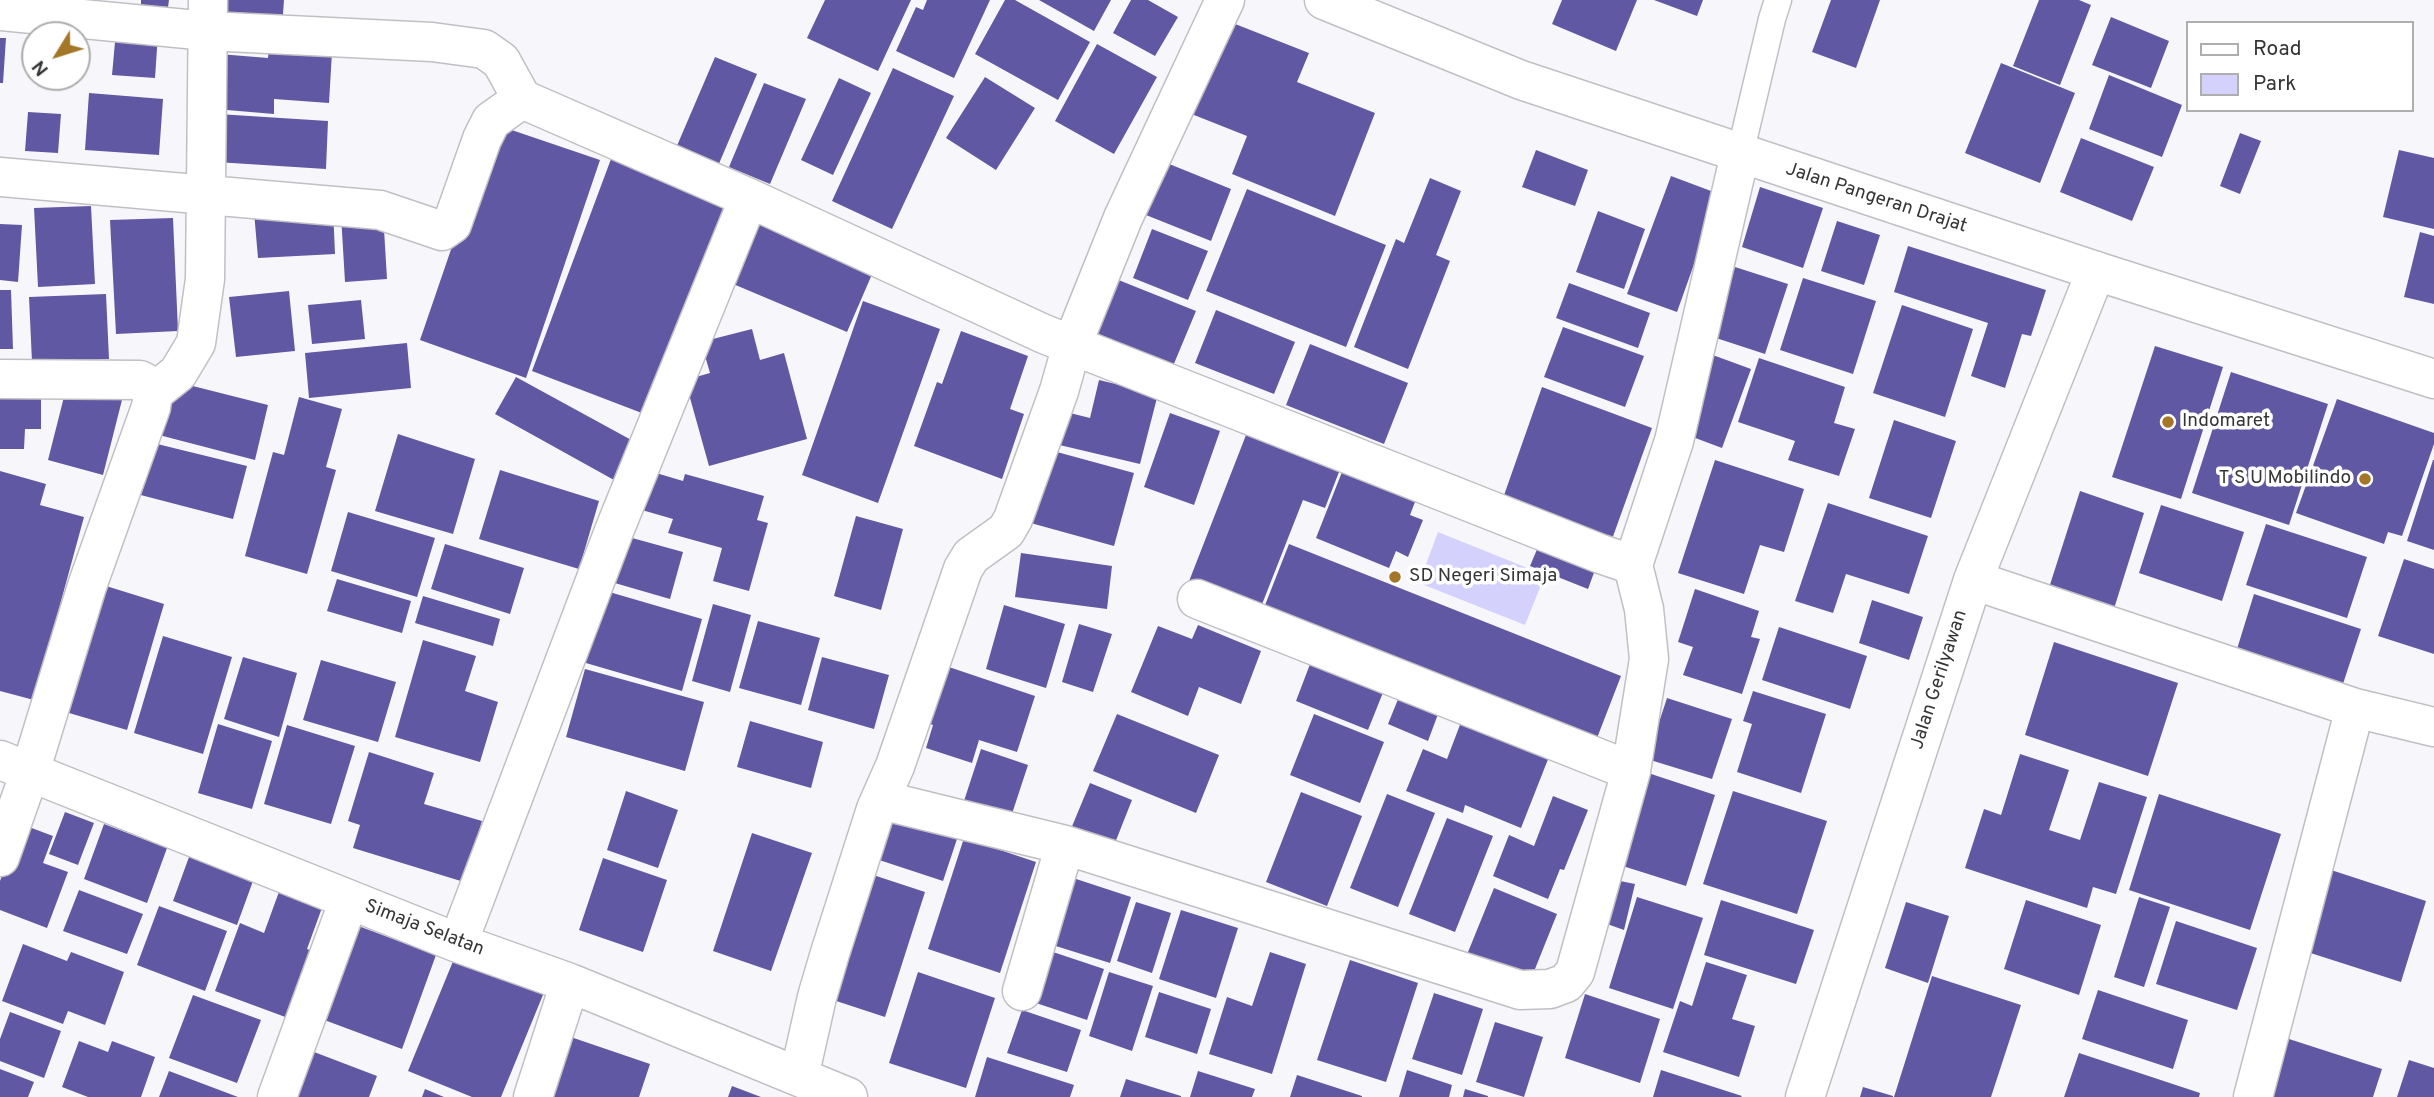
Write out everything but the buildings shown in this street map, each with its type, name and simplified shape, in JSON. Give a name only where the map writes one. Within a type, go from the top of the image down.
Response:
[{"type":"street","points":[[799,1077],[817,997],[881,800],[963,569],[971,556],[1006,531],[1013,519],[1059,391],[1072,345],[1123,218],[1225,0]]},
{"type":"street","name":"Jalan Pangeran Drajat","points":[[1324,0],[1521,80],[2096,271],[2434,379]]},
{"type":"street","points":[[0,11],[207,16],[484,49],[500,61],[522,99],[749,198],[1044,334],[1633,565]]},
{"type":"street","points":[[153,393],[178,373],[196,343],[205,279],[207,16]]},
{"type":"street","points":[[0,177],[380,210],[442,231],[452,224],[491,121],[522,99]]},
{"type":"street","points":[[881,800],[1065,845],[1520,990],[1550,989],[1566,983],[1575,972],[1631,771],[1649,659],[1644,609],[1633,565],[1674,441],[1740,154]]},
{"type":"street","points":[[458,943],[614,531],[749,198]]},
{"type":"street","name":"Jalan Gerilyawan","points":[[1805,1097],[1973,580],[2096,271]]},
{"type":"street","points":[[0,379],[140,380],[151,386],[153,393],[151,407],[88,586],[15,766],[0,857]]},
{"type":"street","points":[[1973,580],[2355,708],[2434,727]]},
{"type":"street","points":[[1197,599],[1631,771]]},
{"type":"street","points":[[2253,1097],[2355,708]]},
{"type":"street","name":"Simaja Selatan","points":[[15,766],[458,943],[570,983],[848,1097]]},
{"type":"street","points":[[1022,990],[1065,845]]},
{"type":"street","points":[[276,1097],[349,900]]},
{"type":"street","points":[[533,1097],[570,983]]},
{"type":"lane","points":[[1740,154],[1778,0]]},
{"type":"green space","points":[[1438,532],[1545,575],[1525,625],[1419,583]]},
{"type":"place","name":"Indomaret","points":[[2168,422]]},
{"type":"place","name":"T S U Mobilindo","points":[[2365,479]]},
{"type":"place","name":"SD Negeri Simaja","points":[[1395,577]]}]
